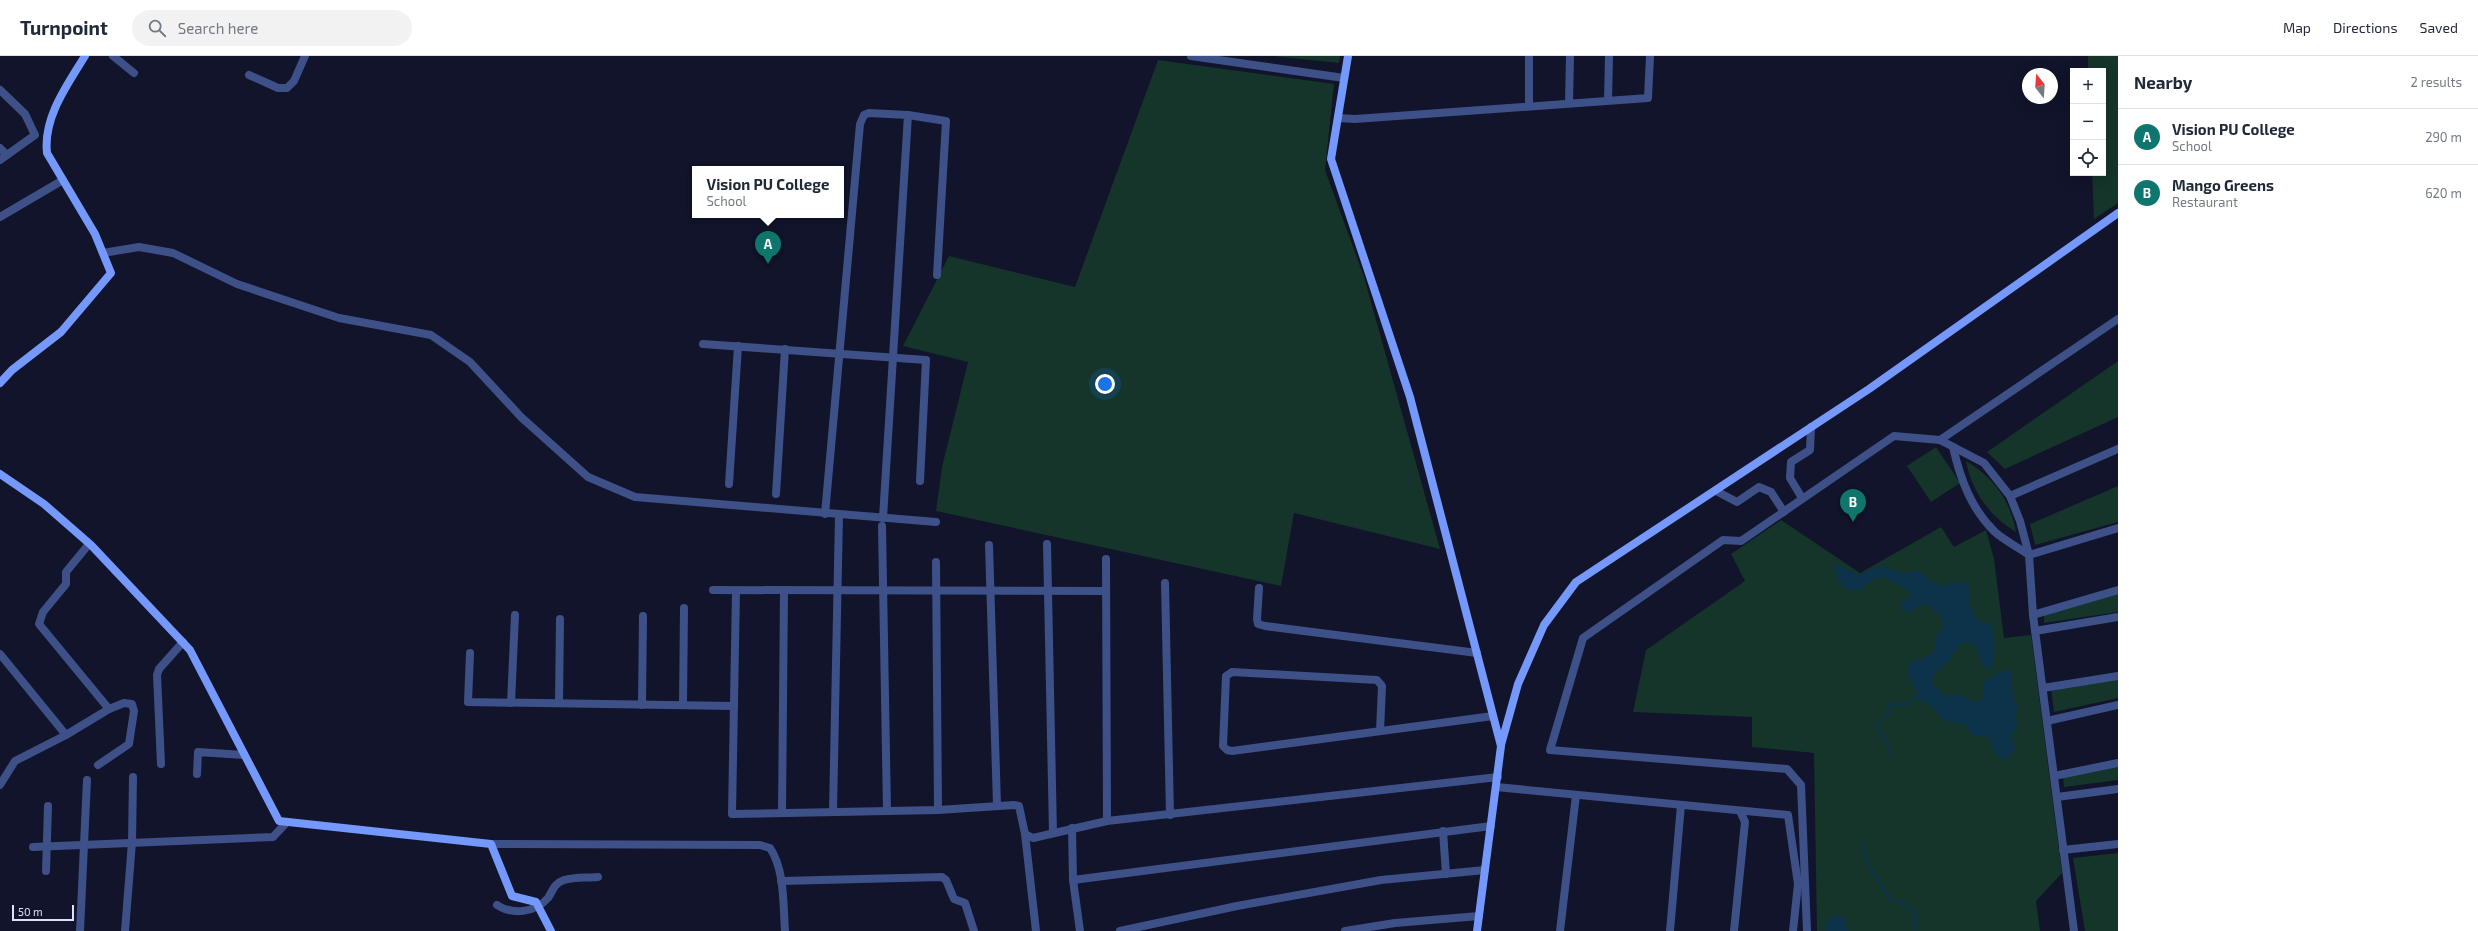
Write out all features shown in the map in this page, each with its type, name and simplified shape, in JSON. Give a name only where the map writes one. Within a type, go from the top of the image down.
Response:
[{"type":"street","points":[[0,383],[12,370],[61,332],[111,274],[95,234],[47,153],[46,138],[61,95],[85,56]]},
{"type":"street","points":[[113,56],[134,73]]},
{"type":"street","points":[[249,75],[278,88],[287,88],[294,81],[305,56]]},
{"type":"street","points":[[1191,56],[1344,78]]},
{"type":"street","points":[[1348,56],[1332,159],[1410,397],[1501,746]]},
{"type":"street","points":[[1529,56],[1529,106]]},
{"type":"street","points":[[1569,103],[1570,56]]},
{"type":"street","points":[[1608,100],[1609,56]]},
{"type":"street","points":[[1338,118],[1355,119],[1648,98],[1650,56]]},
{"type":"street","points":[[0,90],[24,114],[35,135],[46,138]]},
{"type":"street","points":[[825,514],[860,124],[864,116],[869,113],[908,115],[946,121],[937,275]]},
{"type":"street","points":[[887,811],[882,590],[883,522],[908,115]]},
{"type":"street","points":[[0,148],[4,157],[35,135]]},
{"type":"street","points":[[0,217],[63,180]]},
{"type":"street","points":[[1477,931],[1501,746],[1518,684],[1544,625],[1576,582],[1811,427],[2118,213]]},
{"type":"street","points":[[103,253],[139,247],[173,253],[237,284],[339,318],[431,335],[470,362],[521,418],[588,477],[634,497],[839,515],[883,522],[936,522]]},
{"type":"street","points":[[1940,440],[2118,319]]},
{"type":"street","points":[[704,344],[926,360],[920,481]]},
{"type":"street","points":[[729,484],[738,346]]},
{"type":"street","points":[[776,494],[785,349]]},
{"type":"street","points":[[1802,498],[1790,478],[1791,462],[1810,450],[1811,427]]},
{"type":"street","points":[[1807,931],[1801,785],[1788,769],[1550,750],[1583,638],[1723,540],[1741,541],[1894,436],[1940,440],[1984,463],[2010,496],[2020,521],[2029,555],[2033,615],[2074,931]]},
{"type":"street","points":[[1953,447],[1960,476],[1976,508],[1995,532],[2029,555]]},
{"type":"street","points":[[2010,496],[2118,449]]},
{"type":"street","points":[[0,474],[44,504],[89,544],[190,650],[279,821],[491,844],[760,845],[770,848],[775,855],[781,881],[785,931]]},
{"type":"street","points":[[1716,491],[1737,502],[1759,487],[1772,492],[1784,512]]},
{"type":"street","points":[[832,812],[839,515]]},
{"type":"street","points":[[2029,555],[2118,528]]},
{"type":"street","points":[[89,544],[66,572],[66,584],[43,612],[39,624],[109,710]]},
{"type":"street","points":[[989,544],[997,805]]},
{"type":"street","points":[[1048,544],[1053,832]]},
{"type":"street","points":[[1106,559],[1107,821]]},
{"type":"street","points":[[936,562],[938,589],[938,810]]},
{"type":"street","points":[[1164,583],[1170,815]]},
{"type":"street","points":[[1259,588],[1258,624],[1477,653]]},
{"type":"street","points":[[713,590],[990,589],[1106,591]]},
{"type":"street","points":[[736,590],[732,814],[938,810],[997,805],[1019,806],[1025,834],[1036,931]]},
{"type":"street","points":[[782,813],[784,590]]},
{"type":"street","points":[[2033,615],[2118,590]]},
{"type":"street","points":[[683,705],[684,608]]},
{"type":"street","points":[[511,703],[515,615]]},
{"type":"street","points":[[642,704],[643,616]]},
{"type":"street","points":[[2035,631],[2118,617]]},
{"type":"street","points":[[559,704],[560,619]]},
{"type":"street","points":[[161,764],[157,676],[159,669],[183,642]]},
{"type":"street","points":[[470,653],[468,702],[734,706]]},
{"type":"street","points":[[0,654],[66,735]]},
{"type":"street","points":[[1380,731],[1382,686],[1377,680],[1232,672],[1226,676],[1223,746],[1227,750],[1232,751],[1493,716]]},
{"type":"street","points":[[2043,688],[2118,676]]},
{"type":"street","points":[[0,785],[15,761],[66,735],[109,710],[124,703],[132,704],[134,711],[128,744],[98,765]]},
{"type":"street","points":[[2047,721],[2118,705]]},
{"type":"street","points":[[197,774],[198,752],[244,755]]},
{"type":"street","points":[[2054,776],[2118,763]]},
{"type":"street","points":[[125,931],[132,842],[133,777]]},
{"type":"street","points":[[1025,834],[1033,838],[1053,832],[1107,821],[1498,777]]},
{"type":"street","points":[[80,931],[87,780]]},
{"type":"street","points":[[1496,787],[1576,796],[1788,815],[1798,884],[1793,931]]},
{"type":"street","points":[[2057,797],[2118,789]]},
{"type":"street","points":[[1560,931],[1576,796]]},
{"type":"street","points":[[1670,931],[1681,805]]},
{"type":"street","points":[[46,871],[48,806]]},
{"type":"street","points":[[1734,931],[1745,822],[1740,811]]},
{"type":"street","points":[[33,847],[273,837],[288,822]]},
{"type":"street","points":[[1073,880],[1491,826]]},
{"type":"street","points":[[1072,828],[1073,880],[1080,931]]},
{"type":"street","points":[[1443,831],[1446,874]]},
{"type":"street","points":[[491,844],[512,896],[536,902],[551,931]]},
{"type":"street","points":[[2064,850],[2118,844]]},
{"type":"street","points":[[1120,931],[1238,906],[1373,881],[1485,870]]},
{"type":"street","points":[[496,905],[510,912],[539,906],[548,897],[554,886],[564,880],[598,877]]},
{"type":"street","points":[[781,881],[945,878],[954,899],[965,903],[974,931]]},
{"type":"street","points":[[1344,931],[1395,923],[1479,916]]},
{"type":"green space","points":[[1273,56],[1340,56],[1339,63]]},
{"type":"green space","points":[[2088,56],[2118,56],[2118,203],[2094,219],[2092,176],[2106,176],[2106,68],[2088,68]]},
{"type":"green space","points":[[1158,60],[1334,84],[1325,170],[1364,277],[1440,549],[1294,513],[1281,586],[936,511],[942,467],[968,362],[903,346],[949,256],[1075,287]]},
{"type":"green space","points":[[2118,361],[2118,417],[2005,469],[1987,452]]},
{"type":"green space","points":[[1936,447],[1960,483],[1931,502],[1907,466]]},
{"type":"green space","points":[[1966,461],[1984,474],[1999,491],[2010,510],[2016,532],[1998,519],[1983,502],[1977,493]]},
{"type":"green space","points":[[2118,486],[2118,522],[2035,545],[2030,524]]},
{"type":"green space","points":[[1781,520],[1860,573],[1941,527],[1954,547],[1986,530],[1994,559],[2004,638],[2031,635],[2062,873],[2036,901],[2040,931],[1817,931],[1814,753],[1752,747],[1752,717],[1633,712],[1646,650],[1745,581],[1731,554]]},
{"type":"green space","points":[[2118,593],[2118,612],[2044,623],[2044,615]]},
{"type":"green space","points":[[2118,679],[2118,698],[2054,712],[2051,689]]},
{"type":"green space","points":[[2118,766],[2118,780],[2064,787],[2063,777]]},
{"type":"green space","points":[[2118,853],[2118,931],[2085,931],[2073,858]]},
{"type":"water","points":[[1839,565],[1858,575],[1878,566],[1903,573],[1918,570],[1931,581],[1944,587],[1952,583],[1966,583],[1970,589],[1970,605],[1977,620],[1989,623],[1992,627],[1994,646],[1993,665],[1992,668],[1985,668],[1976,647],[1972,644],[1961,643],[1947,663],[1935,672],[1933,685],[1944,695],[1960,695],[1974,702],[1981,700],[1984,692],[1984,681],[2004,670],[2012,672],[2013,696],[2019,709],[2015,716],[2018,726],[2011,735],[2016,751],[2005,759],[2001,759],[1993,751],[1989,737],[1973,736],[1964,724],[1945,720],[1928,703],[1918,700],[1916,690],[1908,676],[1908,667],[1913,661],[1927,656],[1934,651],[1936,637],[1943,625],[1939,613],[1926,604],[1920,605],[1911,612],[1901,609],[1900,605],[1911,595],[1910,591],[1884,577],[1873,579],[1863,588],[1855,591],[1844,588],[1833,568],[1833,566]]},
{"type":"water","points":[[1838,914],[1845,919],[1847,931],[1825,931],[1827,921]]},
{"type":"waterway","points":[[1891,759],[1888,744],[1876,725],[1888,713],[1890,704],[1906,704],[1917,697]]},
{"type":"waterway","points":[[1861,845],[1867,863],[1890,899],[1909,907],[1917,915],[1914,931]]},
{"type":"place","name":"Vision PU College","points":[[768,264]]},
{"type":"place","name":"Mango Greens","points":[[1853,522]]}]
